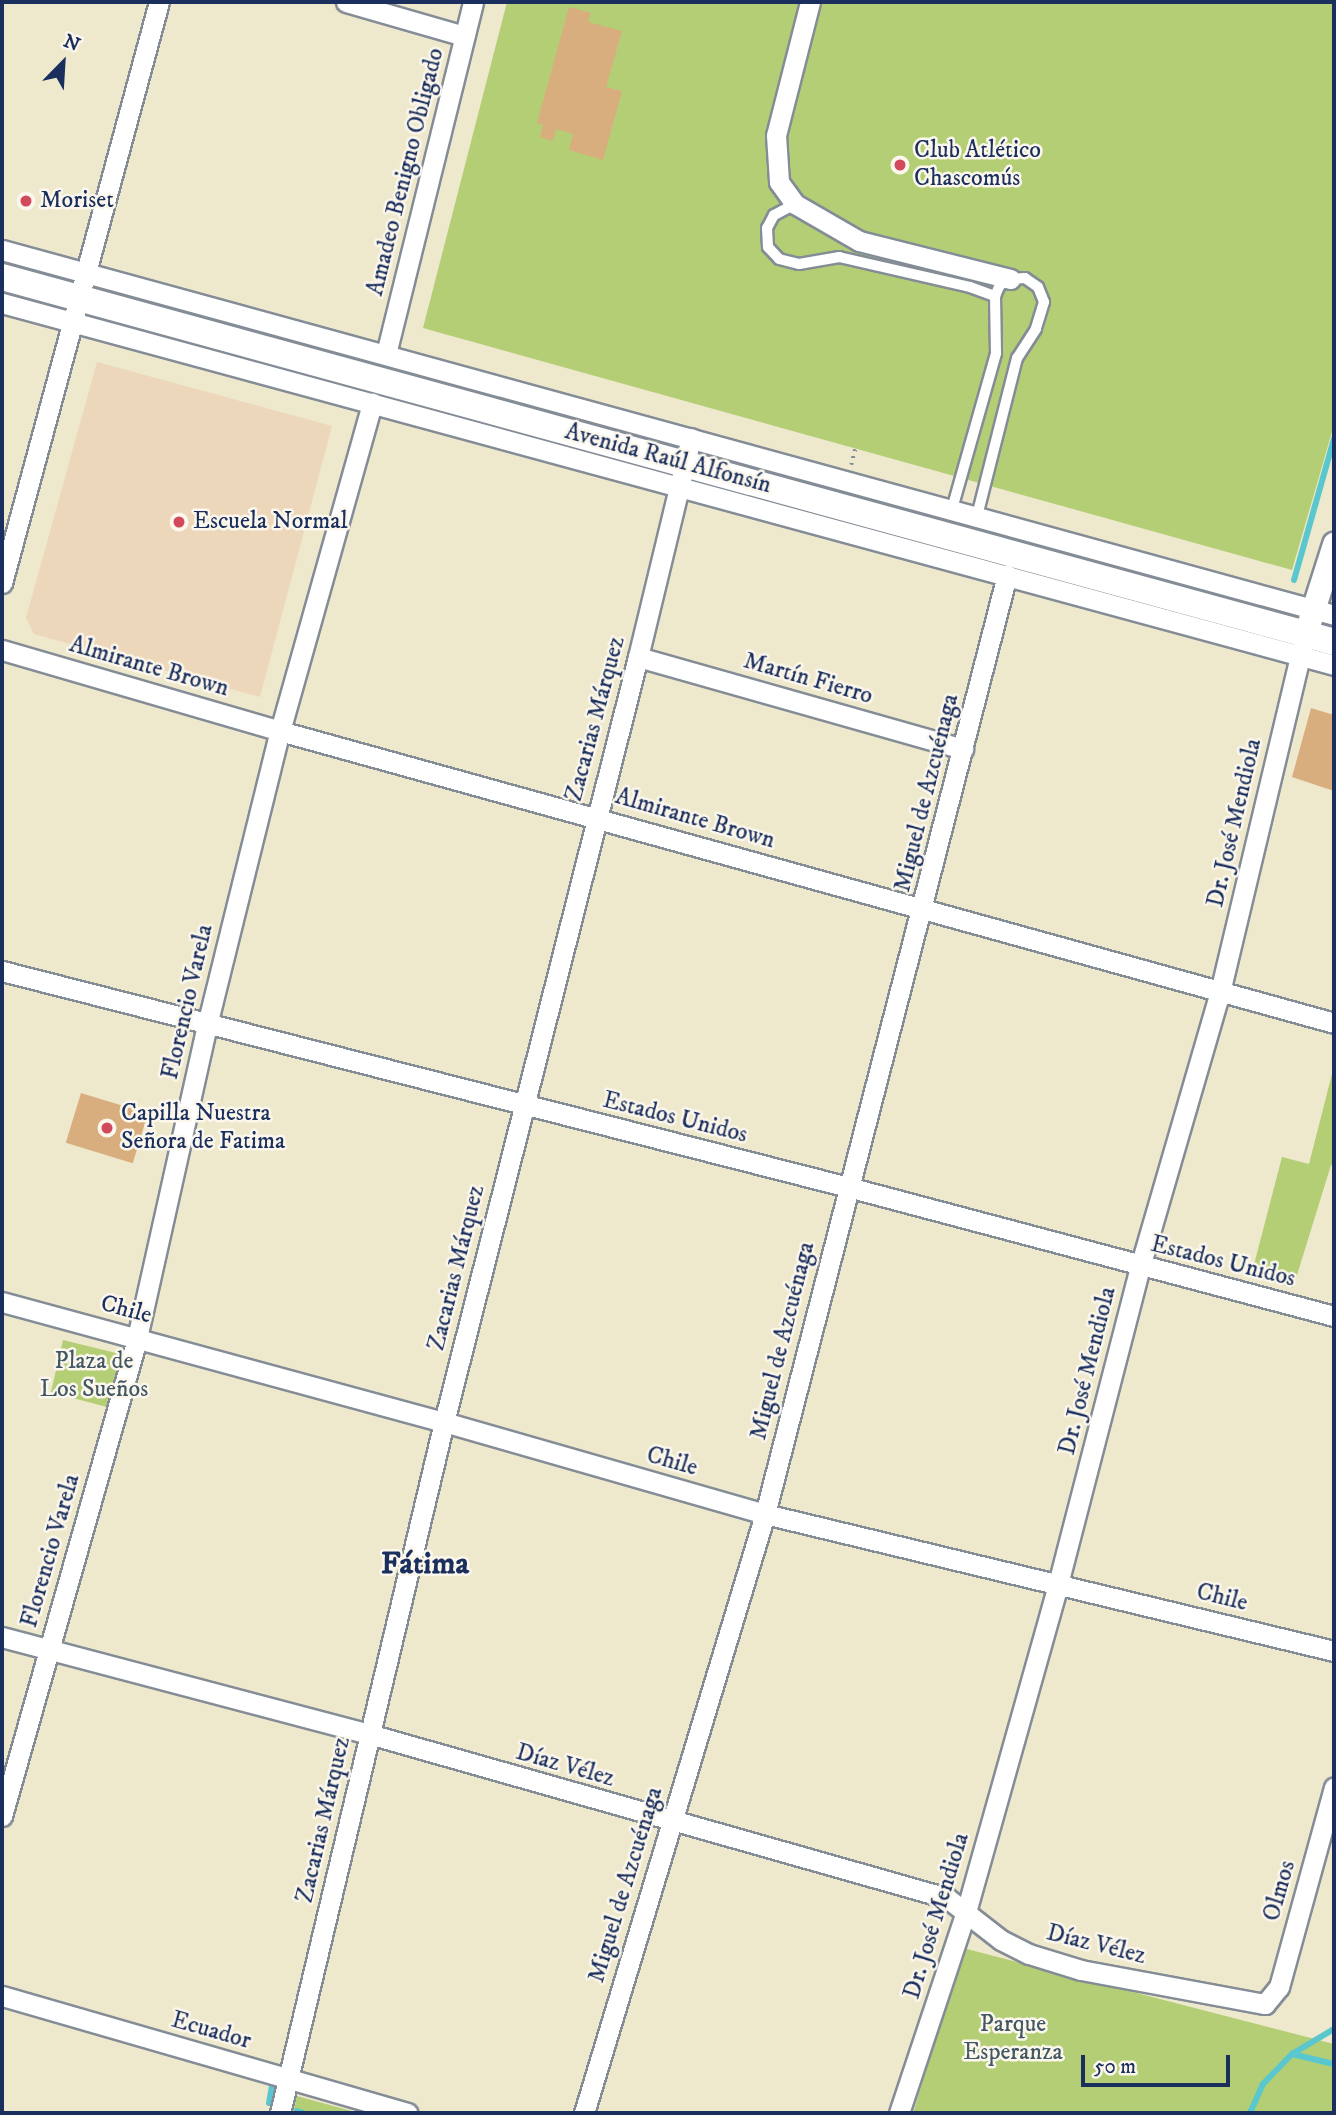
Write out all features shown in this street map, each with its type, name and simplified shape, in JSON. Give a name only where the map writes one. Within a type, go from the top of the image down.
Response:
[{"type":"main road","name":"Avenida Raúl Alfonsín","points":[[2,277],[76,310],[1302,645],[1334,642]]},
{"type":"street","points":[[2,583],[159,2]]},
{"type":"street","points":[[346,2],[464,36]]},
{"type":"street","name":"Amadeo Benigno Obligado","points":[[386,354],[473,2]]},
{"type":"street","points":[[810,2],[776,135],[779,182],[795,204],[859,241],[1010,279]]},
{"type":"street","name":"Avenida Raúl Alfonsín","points":[[2,250],[1324,612]]},
{"type":"street","name":"Avenida Raúl Alfonsín","points":[[2,303],[76,310],[372,403],[681,475],[1007,575],[1302,645],[1334,665]]},
{"type":"street","name":"Florencio Varela","points":[[2,1816],[137,1338],[206,1025],[280,731],[372,403]]},
{"type":"street","name":"Zacarias Márquez","points":[[280,2113],[444,1422],[691,438]]},
{"type":"street","points":[[1302,645],[1324,612],[1334,544]]},
{"type":"street","name":"Miguel de Azcuénaga","points":[[584,2113],[765,1514],[848,1186],[923,910],[1007,575]]},
{"type":"street","name":"Dr. José Mendiola","points":[[899,2113],[966,1912],[1058,1584],[1140,1267],[1220,992],[1302,645]]},
{"type":"street","name":"Almirante Brown","points":[[2,650],[280,731],[596,816],[923,910],[1334,1023]]},
{"type":"street","name":"Martín Fierro","points":[[638,657],[963,749]]},
{"type":"street","name":"Estados Unidos","points":[[2,971],[848,1186],[1140,1267],[1334,1316]]},
{"type":"street","name":"Chile","points":[[2,1302],[444,1422],[765,1514],[1334,1651]]},
{"type":"street","name":"Díaz Vélez","points":[[2,1637],[369,1734],[671,1822],[947,1898],[1011,1944],[1080,1970],[1265,2004]]},
{"type":"street","name":"Olmos","points":[[1265,2004],[1279,1987],[1334,1787]]},
{"type":"street","name":"Ecuador","points":[[2,1996],[407,2113]]},
{"type":"lane","points":[[795,204],[774,215],[767,228],[768,247],[779,259],[799,264],[839,257],[970,287],[995,296]]},
{"type":"lane","points":[[952,509],[996,354],[995,296],[1000,285],[1010,279],[1025,278],[1038,287],[1044,303],[1036,329],[1017,358],[977,516]]},
{"type":"shaded area","name":"Escuela Normal","points":[[97,362],[332,426],[260,697],[34,634],[26,618]]},
{"type":"green space","name":"Club Atlético Chascomús","points":[[507,2],[1334,2],[1334,425],[1292,570],[423,328]]},
{"type":"green space","points":[[1334,1066],[1334,1165],[1331,1165],[1293,1288],[1251,1276],[1282,1157],[1309,1164]]},
{"type":"green space","name":"Plaza de Los Sueños","points":[[63,1340],[120,1354],[126,1368],[114,1409],[51,1392]]},
{"type":"green space","name":"Parque Esperanza","points":[[963,1948],[1334,2044],[1334,2113],[913,2113]]},
{"type":"green space","points":[[297,2096],[359,2113],[293,2113]]},
{"type":"building","points":[[569,7],[591,13],[588,22],[622,31],[606,87],[622,91],[603,160],[569,150],[573,134],[556,129],[553,141],[540,137],[543,125],[537,123]]},
{"type":"building","points":[[1311,708],[1334,715],[1334,791],[1292,777]]},
{"type":"building","name":"Capilla Nuestra Señora de Fatima","points":[[81,1093],[148,1113],[133,1163],[66,1143]]},
{"type":"waterway","points":[[1294,580],[1334,439]]},
{"type":"waterway","points":[[1250,2113],[1263,2084],[1292,2054],[1334,2029]]},
{"type":"waterway","points":[[1292,2054],[1334,2064]]},
{"type":"waterway","points":[[269,2103],[272,2086]]},
{"type":"waterway","points":[[297,2111],[303,2113]]},
{"type":"place","name":"Club Atlético Chascomús","points":[[900,165]]},
{"type":"place","name":"Moriset","points":[[26,201]]},
{"type":"place","name":"Escuela Normal","points":[[179,522]]},
{"type":"place","name":"Capilla Nuestra Señora de Fatima","points":[[107,1128]]},
{"type":"district","name":"Fátima","points":[[425,1564]]}]
